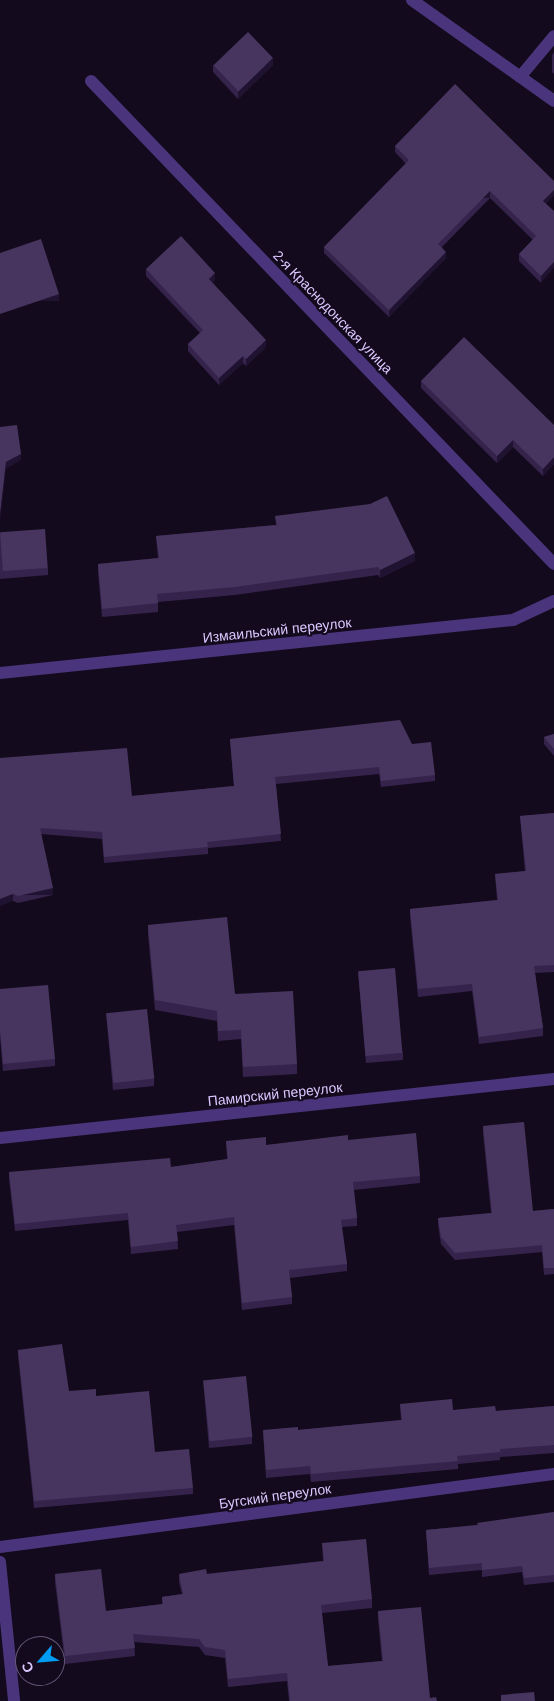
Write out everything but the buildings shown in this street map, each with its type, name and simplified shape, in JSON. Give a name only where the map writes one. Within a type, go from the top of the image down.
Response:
[{"type":"street","points":[[412,0],[554,101]]},
{"type":"street","points":[[520,77],[554,36]]},
{"type":"street","name":"2-я Краснодонская улица","points":[[91,81],[554,564]]},
{"type":"street","name":"Измаильский переулок","points":[[0,673],[513,620],[554,601]]},
{"type":"street","name":"Памирский переулок","points":[[0,1138],[554,1079]]},
{"type":"street","name":"Бугский переулок","points":[[0,1547],[554,1474]]},
{"type":"street","points":[[0,1562],[14,1701]]}]
